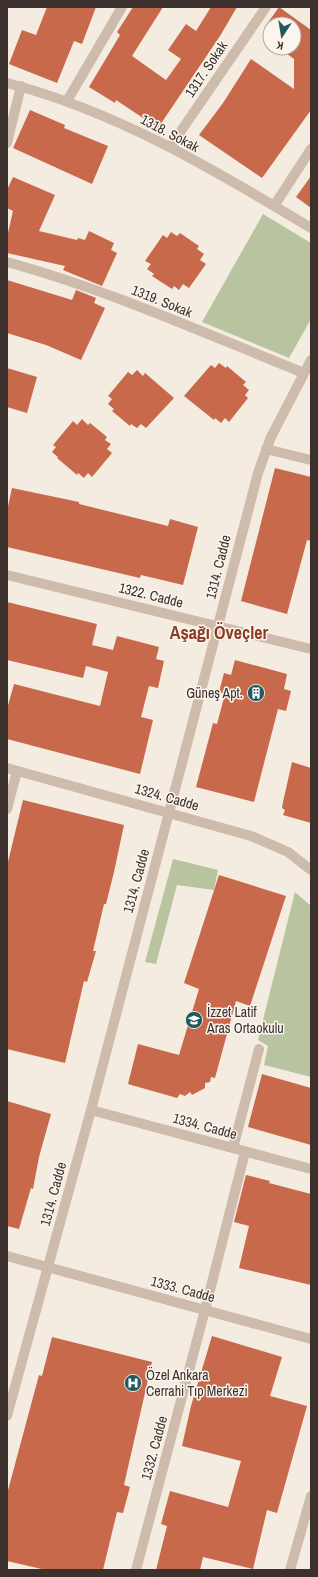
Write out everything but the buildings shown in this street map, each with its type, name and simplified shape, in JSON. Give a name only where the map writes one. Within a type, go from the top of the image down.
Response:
[{"type":"street","points":[[67,101],[122,7]]},
{"type":"street","name":"1317. Sokak","points":[[170,148],[266,7]]},
{"type":"street","name":"1318. Sokak","points":[[7,83],[67,101],[119,123],[170,148],[311,228]]},
{"type":"street","points":[[7,143],[21,86]]},
{"type":"street","points":[[274,206],[311,149]]},
{"type":"street","name":"1319. Sokak","points":[[7,262],[55,276],[127,302],[304,373]]},
{"type":"street","name":"1314. Cadde","points":[[7,1416],[91,1110],[254,487],[266,449],[311,360]]},
{"type":"street","points":[[266,449],[311,460]]},
{"type":"street","name":"1322. Cadde","points":[[7,574],[311,649]]},
{"type":"street","name":"1324. Cadde","points":[[7,768],[168,812],[270,843],[298,858],[311,870]]},
{"type":"street","points":[[7,809],[17,771]]},
{"type":"street","points":[[233,1148],[259,1049]]},
{"type":"street","name":"1334. Cadde","points":[[91,1110],[311,1169]]},
{"type":"street","name":"1332. Cadde","points":[[136,1570],[206,1310],[245,1152]]},
{"type":"street","name":"1333. Cadde","points":[[7,1256],[311,1339]]},
{"type":"street","points":[[290,1570],[311,1496]]},
{"type":"green space","points":[[263,214],[311,243],[311,319],[289,358],[202,322]]},
{"type":"green space","points":[[173,859],[218,870],[214,890],[177,885],[156,964],[145,962]]},
{"type":"green space","points":[[295,892],[311,906],[311,1077],[264,1065],[268,1046],[258,1040]]},
{"type":"place","name":"Güneş Apt.","points":[[256,693]]},
{"type":"place","name":"İzzet Latif Aras Ortaokulu","points":[[194,1020]]},
{"type":"place","name":"Özel Ankara Cerrahi Tıp Merkezi","points":[[133,1383]]},
{"type":"district","name":"Aşağı Öveçler","points":[[219,632]]}]
